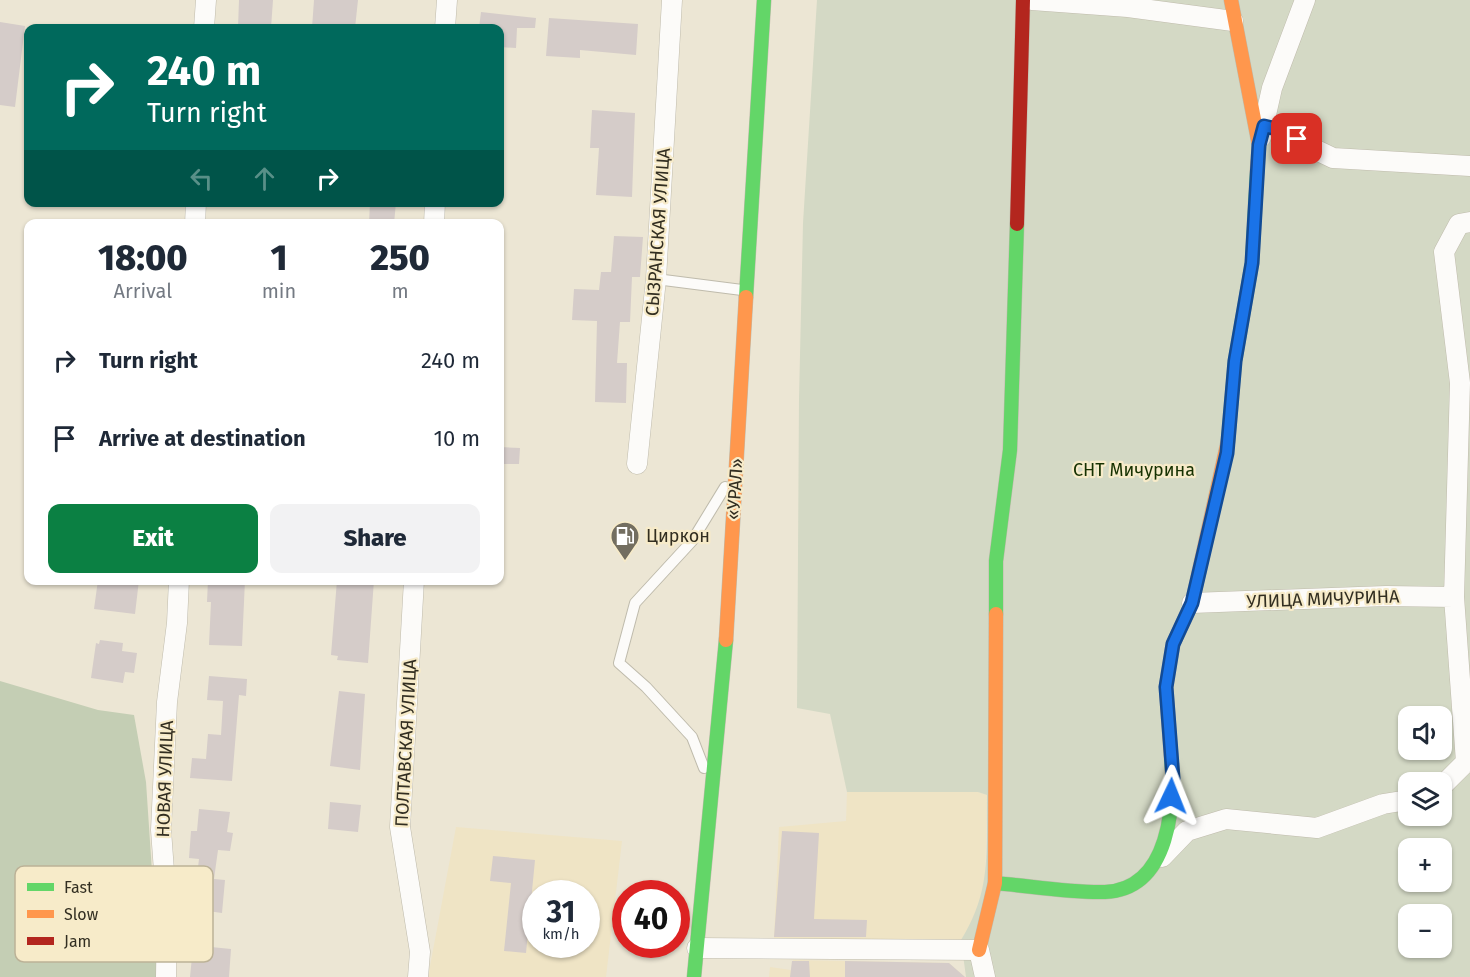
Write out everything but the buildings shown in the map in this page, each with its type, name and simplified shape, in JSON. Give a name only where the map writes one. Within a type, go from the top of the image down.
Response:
[{"type":"main road","name":"«УРАЛ»","points":[[694,977],[724,673],[748,291],[761,0]]},
{"type":"main road","points":[[979,950],[995,884],[996,561],[1010,450],[1023,0]]},
{"type":"main road","points":[[995,884],[1107,892],[1133,884],[1150,870],[1167,832],[1173,778],[1166,687],[1173,644],[1192,603],[1227,453],[1235,361],[1252,263],[1259,145],[1233,21],[1231,0]]},
{"type":"street","points":[[204,24],[206,0]]},
{"type":"street","points":[[445,24],[447,0]]},
{"type":"street","name":"СЫЗРАНСКАЯ УЛИЦА","points":[[637,464],[656,279],[672,0]]},
{"type":"street","points":[[1032,0],[1128,7],[1233,21]]},
{"type":"street","points":[[1259,145],[1272,88],[1305,0]]},
{"type":"street","points":[[1264,126],[1286,131],[1308,147],[1334,158],[1470,166]]},
{"type":"street","points":[[1452,776],[1468,761],[1454,597],[1460,383],[1443,252],[1459,224],[1470,222]]},
{"type":"street","name":"НОВАЯ УЛИЦА","points":[[164,866],[161,830],[167,702],[177,623],[179,585]]},
{"type":"street","name":"ПОЛТАВСКАЯ УЛИЦА","points":[[414,585],[400,827],[420,952],[418,977]]},
{"type":"street","name":"УЛИЦА МИЧУРИНА","points":[[1192,603],[1386,596],[1454,597]]},
{"type":"street","points":[[1150,870],[1187,831],[1226,819],[1317,828],[1383,804],[1398,802]]},
{"type":"street","points":[[698,948],[979,950],[985,977]]},
{"type":"street","name":"НОВАЯ УЛИЦА","points":[[166,962],[166,977]]},
{"type":"lane","points":[[656,279],[748,291]]},
{"type":"lane","points":[[712,789],[692,737],[646,687],[619,663],[635,603],[692,541],[737,469]]},
{"type":"shaded area","points":[[847,792],[978,792],[987,795],[985,884],[975,918],[961,940],[774,939],[779,827],[846,821]]},
{"type":"shaded area","points":[[456,827],[622,841],[617,880],[612,880],[612,926],[606,977],[428,977]]},
{"type":"shaded area","points":[[793,960],[949,963],[965,977],[769,977],[770,967],[791,970]]},
{"type":"green space","name":"СНТ Мичурина","points":[[817,0],[1470,0],[1470,977],[966,977],[961,940],[971,922],[983,887],[987,853],[987,795],[978,792],[847,792],[830,714],[797,708],[799,399],[803,223]]},
{"type":"green space","points":[[0,681],[98,710],[134,715],[146,782],[152,866],[15,866],[15,962],[158,962],[159,977],[0,977]]},
{"type":"traffic: fast","points":[[746,297],[764,0]]},
{"type":"traffic: fast","points":[[1228,441],[1235,361],[1252,263],[1257,172]]},
{"type":"traffic: fast","points":[[996,614],[996,561],[1010,450],[1017,224]]},
{"type":"traffic: fast","points":[[694,977],[726,640]]},
{"type":"traffic: fast","points":[[995,883],[1105,892],[1127,887],[1144,876],[1156,860],[1169,819],[1172,796],[1171,755]]},
{"type":"traffic: slow","points":[[1231,0],[1259,145],[1257,172]]},
{"type":"traffic: slow","points":[[726,640],[746,297]]},
{"type":"traffic: slow","points":[[1171,755],[1166,687],[1173,644],[1192,603],[1228,441]]},
{"type":"traffic: slow","points":[[979,950],[995,883],[996,614]]},
{"type":"traffic: jam","points":[[1017,224],[1023,0]]},
{"type":"place","name":"Циркон","points":[[625,562]]},
{"type":"route","points":[[1171,796],[1173,778],[1166,687],[1173,644],[1192,603],[1227,453],[1235,361],[1252,263],[1259,145],[1264,126],[1286,131],[1297,139]]}]
